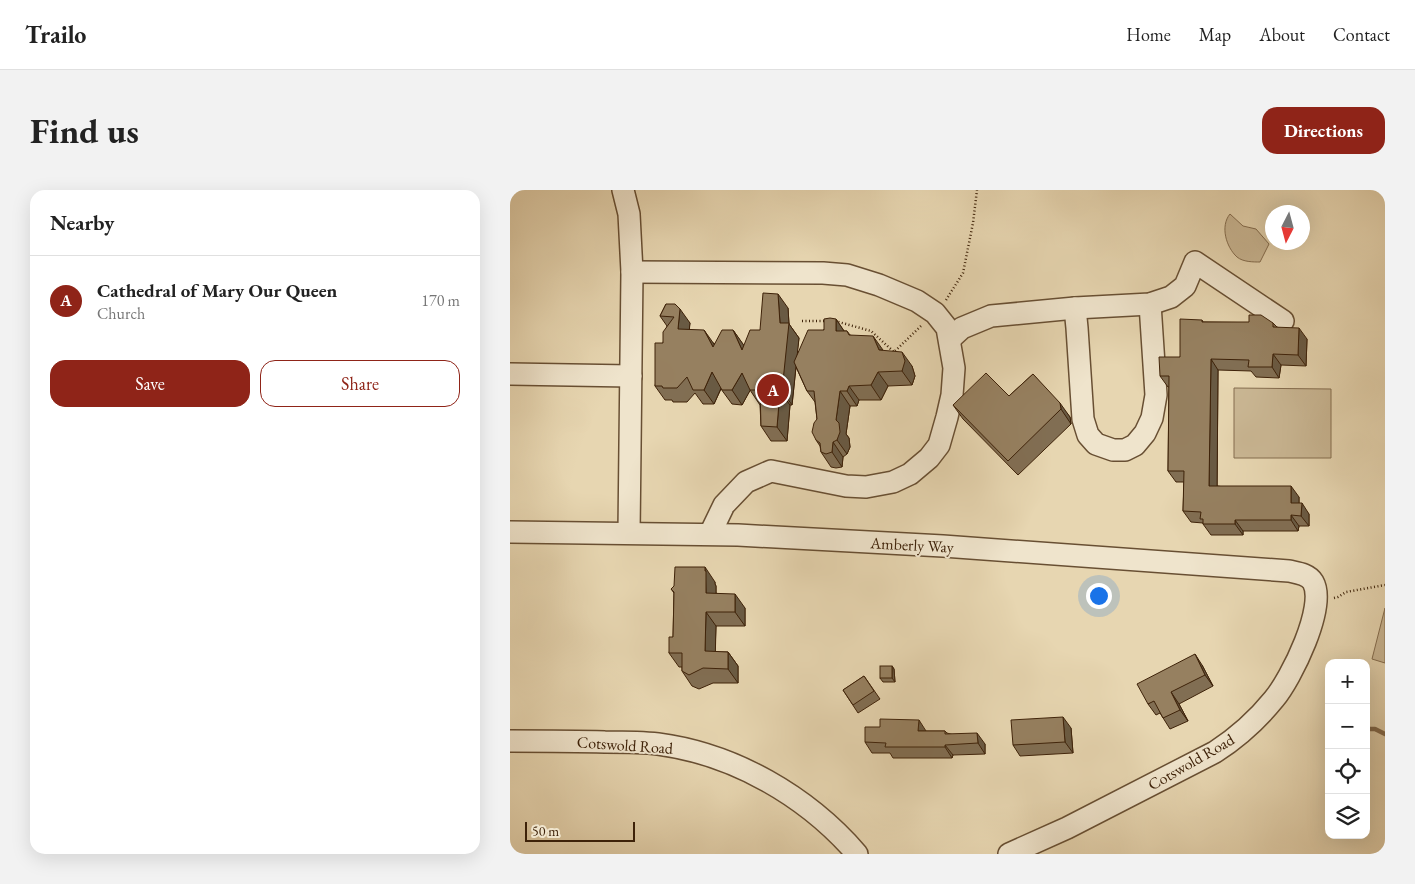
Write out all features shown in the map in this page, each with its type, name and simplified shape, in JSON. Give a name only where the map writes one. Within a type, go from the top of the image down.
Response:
[{"type":"street","points":[[623,190],[629,214],[632,272],[629,533]]},
{"type":"street","points":[[950,339],[962,328],[991,316],[1074,308],[1150,304],[1171,297],[1185,286],[1195,262],[1282,321]]},
{"type":"street","points":[[632,272],[823,272],[847,275],[879,285],[918,301],[935,313],[947,328],[954,368],[952,395],[939,445],[929,458],[910,474],[893,482],[866,487],[846,486],[771,471],[746,482],[724,504],[710,534]]},
{"type":"street","points":[[1074,308],[1085,427],[1088,435],[1096,444],[1113,450],[1125,450],[1135,445],[1145,433],[1152,418],[1156,395],[1150,304]]},
{"type":"street","points":[[510,374],[631,376]]},
{"type":"street","name":"Amberly Way","points":[[510,532],[710,534],[952,547],[1290,571],[1304,574],[1312,580]]},
{"type":"street","name":"Cotswold Road","points":[[1008,854],[1067,828],[1215,752],[1252,724],[1275,698],[1298,661],[1314,610],[1316,593],[1312,580]]},
{"type":"street","name":"Cotswold Road","points":[[510,740],[644,743],[675,747],[720,760],[759,777],[796,799],[842,837],[857,854]]},
{"type":"path","points":[[1314,610],[1319,609],[1322,602],[1338,597],[1346,592],[1385,585]]},
{"type":"shaded area","points":[[1230,214],[1243,226],[1256,229],[1265,239],[1266,250],[1260,262],[1239,259],[1233,253],[1227,242],[1225,224]]},
{"type":"shaded area","points":[[1234,388],[1331,389],[1331,458],[1234,458]]},
{"type":"shaded area","points":[[1385,608],[1385,663],[1372,659]]},
{"type":"building","points":[[763,293],[778,294],[780,323],[789,323],[777,427],[761,426],[760,390],[750,390],[742,373],[732,390],[722,390],[712,372],[704,390],[693,390],[687,377],[677,388],[655,386],[655,343],[663,343],[663,332],[674,317],[660,316],[666,304],[675,304],[680,309],[678,329],[704,330],[713,347],[722,330],[733,330],[742,350],[750,330],[760,330]]},
{"type":"building","points":[[1249,315],[1261,315],[1273,323],[1273,327],[1299,328],[1298,355],[1273,354],[1272,367],[1248,367],[1249,360],[1211,359],[1209,486],[1291,486],[1291,503],[1302,503],[1301,516],[1291,515],[1291,520],[1235,520],[1235,524],[1203,524],[1203,519],[1200,519],[1201,512],[1183,511],[1184,471],[1168,471],[1169,376],[1160,376],[1159,357],[1180,357],[1180,319],[1202,320],[1202,322],[1249,322]]},
{"type":"building","points":[[824,319],[836,319],[836,331],[847,331],[849,335],[873,336],[879,350],[902,352],[905,361],[902,371],[878,372],[871,385],[849,386],[847,391],[840,391],[836,420],[839,423],[840,432],[837,440],[833,442],[832,452],[826,454],[821,452],[820,443],[812,432],[817,419],[814,391],[807,391],[794,362],[808,330],[824,330]]},
{"type":"building","points":[[986,373],[1009,396],[1033,374],[1060,403],[1061,409],[1008,461],[953,405]]},
{"type":"building","points":[[675,567],[705,567],[706,593],[735,594],[735,612],[706,612],[705,651],[728,652],[728,669],[703,668],[689,675],[682,671],[682,653],[669,653],[669,637],[673,637],[674,592],[671,589],[674,586]]},
{"type":"building","points":[[1195,654],[1205,675],[1171,692],[1180,710],[1163,718],[1154,701],[1148,704],[1137,684]]},
{"type":"building","points":[[880,666],[892,666],[892,678],[880,678]]},
{"type":"building","points":[[864,676],[874,691],[853,705],[843,690]]},
{"type":"building","points":[[1063,717],[1065,742],[1013,745],[1011,720]]},
{"type":"building","points":[[880,719],[919,720],[918,731],[945,731],[945,734],[977,733],[978,743],[945,745],[945,747],[885,747],[886,743],[865,742],[865,727],[880,727]]},
{"type":"waterway","points":[[1370,729],[1375,729],[1385,734]]},
{"type":"place","name":"Cathedral of Mary Our Queen","points":[[773,390]]}]
